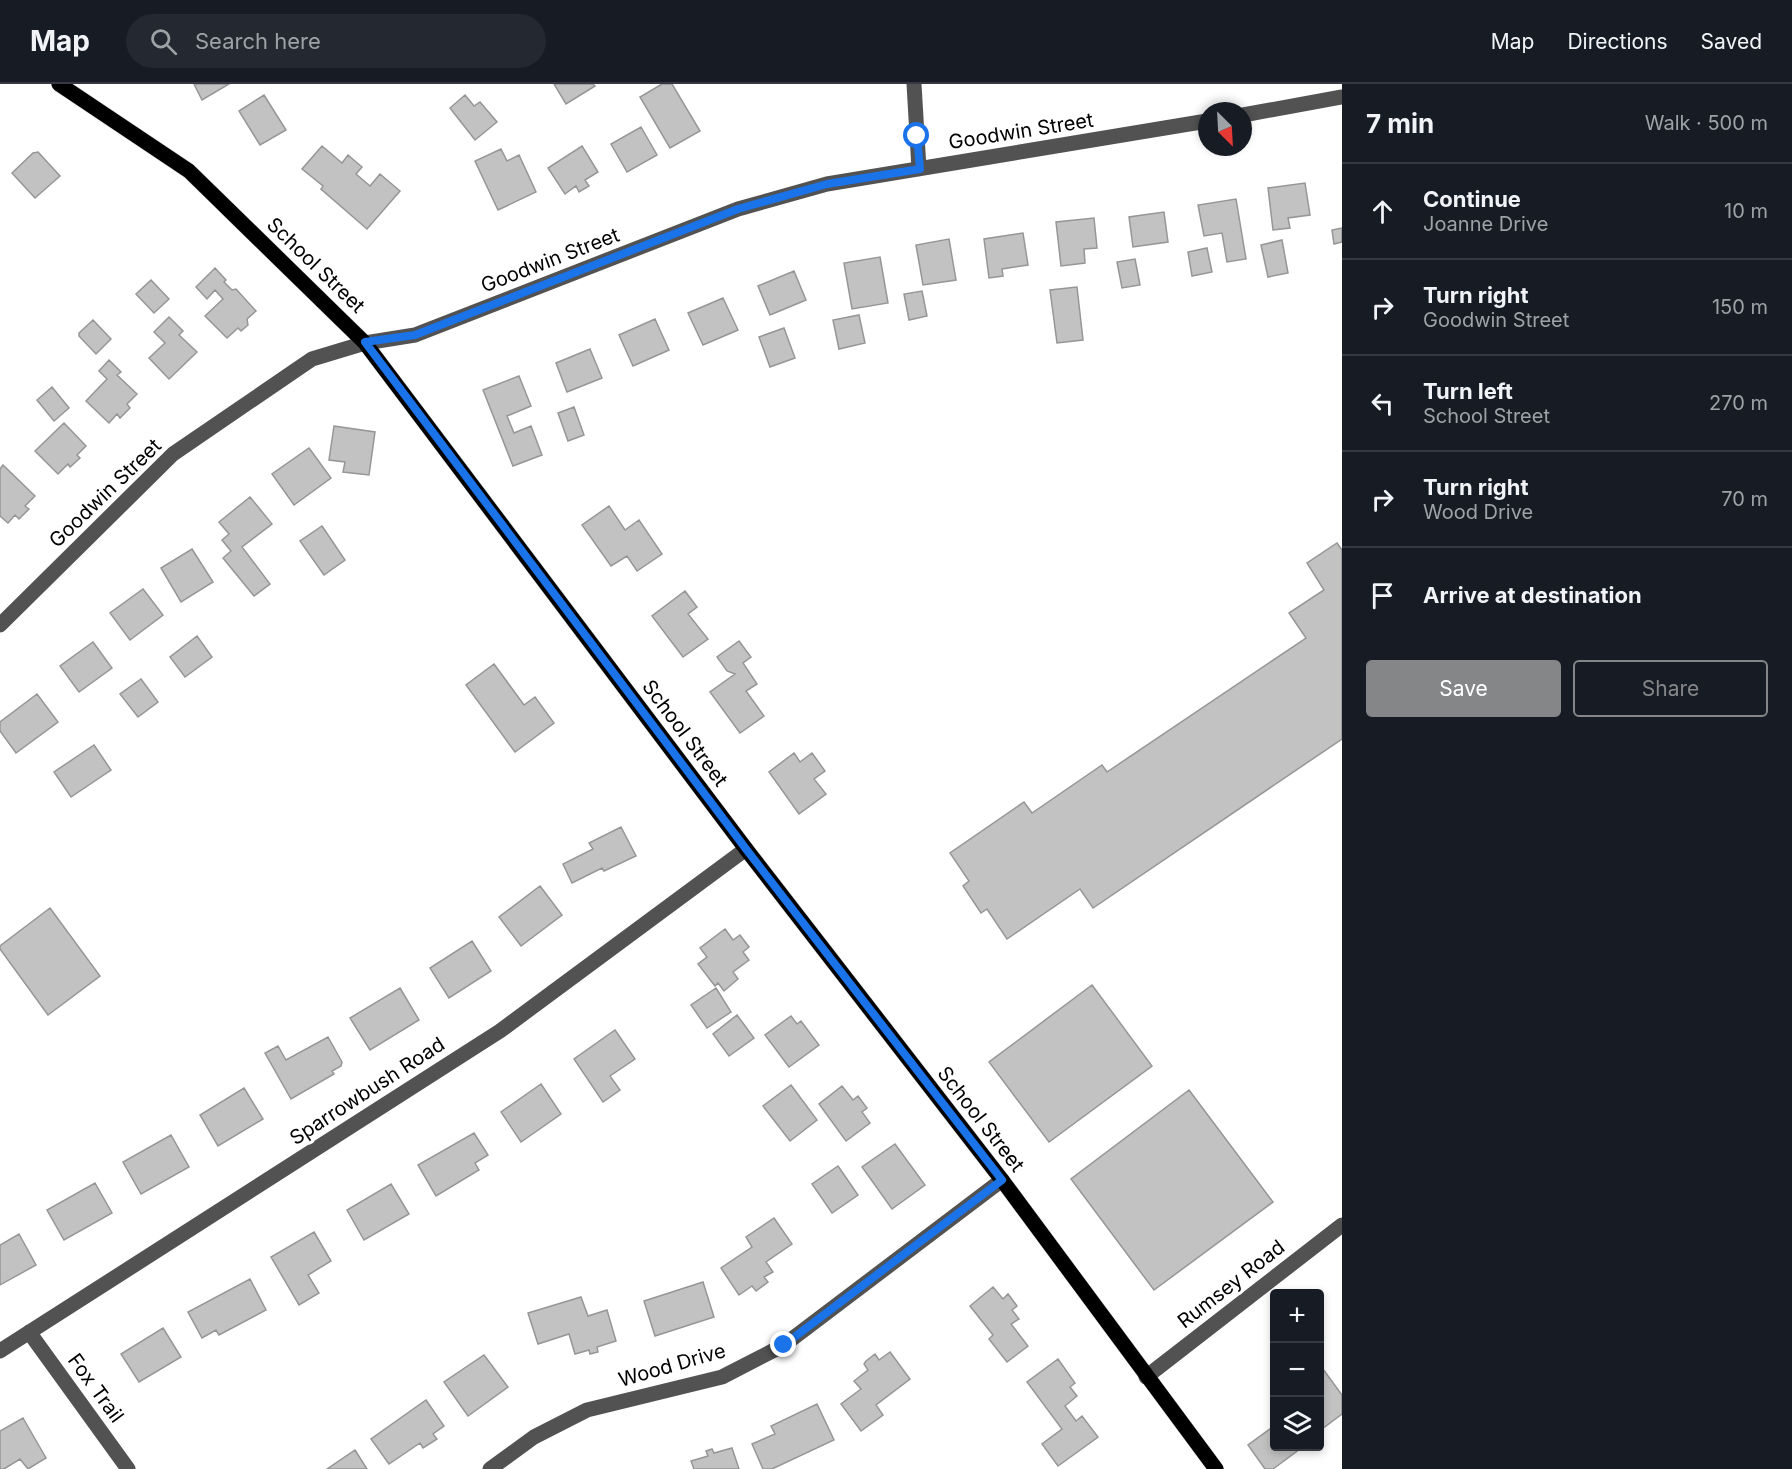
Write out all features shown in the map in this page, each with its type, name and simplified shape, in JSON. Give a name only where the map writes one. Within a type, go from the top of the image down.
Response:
[{"type":"main road","name":"School Street","points":[[59,84],[189,171],[365,342],[746,849],[1002,1180],[1216,1469]]},
{"type":"street","points":[[914,84],[920,169]]},
{"type":"street","points":[[1252,113],[1342,97]]},
{"type":"street","name":"Goodwin Street","points":[[0,625],[173,454],[312,359],[365,342],[415,335],[738,209],[827,184],[1198,123]]},
{"type":"street","name":"Sparrowbush Road","points":[[0,1351],[500,1031],[746,849]]},
{"type":"street","name":"Wood Drive","points":[[490,1469],[534,1437],[587,1410],[722,1377],[784,1345],[1002,1180]]},
{"type":"street","name":"Rumsey Road","points":[[1146,1377],[1342,1225]]},
{"type":"street","name":"Fox Trail","points":[[29,1332],[129,1469]]},
{"type":"building","points":[[194,84],[229,84],[202,100]]},
{"type":"building","points":[[554,84],[593,84],[595,86],[566,104]]},
{"type":"building","points":[[662,84],[672,84],[700,131],[670,148],[640,97]]},
{"type":"building","points":[[264,95],[286,130],[260,145],[239,111]]},
{"type":"building","points":[[465,95],[474,106],[480,102],[497,122],[475,140],[450,108]]},
{"type":"building","points":[[641,127],[657,155],[627,172],[611,144]]},
{"type":"building","points":[[322,146],[342,163],[348,155],[362,167],[356,174],[370,186],[380,174],[400,191],[367,229],[321,189],[323,186],[302,169]]},
{"type":"building","points":[[582,146],[598,172],[585,180],[589,186],[579,192],[576,186],[565,194],[548,168]]},
{"type":"building","points":[[501,149],[507,161],[519,155],[536,192],[498,210],[475,161]]},
{"type":"building","points":[[38,152],[60,176],[35,198],[12,173],[33,153]]},
{"type":"building","points":[[1305,183],[1310,215],[1288,218],[1290,228],[1273,230],[1268,188]]},
{"type":"building","points":[[1236,199],[1246,259],[1227,262],[1222,233],[1204,236],[1198,205]]},
{"type":"building","points":[[1164,212],[1168,242],[1133,247],[1129,217]]},
{"type":"building","points":[[1094,218],[1097,248],[1084,249],[1085,263],[1061,266],[1056,222]]},
{"type":"building","points":[[1342,228],[1342,242],[1334,244],[1332,230]]},
{"type":"building","points":[[1023,233],[1028,265],[1002,269],[1003,276],[989,278],[984,239]]},
{"type":"building","points":[[949,239],[956,280],[923,285],[916,245]]},
{"type":"building","points":[[1282,240],[1288,273],[1268,277],[1261,245]]},
{"type":"building","points":[[1207,248],[1212,272],[1192,276],[1188,252]]},
{"type":"building","points":[[880,257],[888,303],[852,309],[844,263]]},
{"type":"building","points":[[1135,259],[1140,285],[1122,288],[1117,262]]},
{"type":"building","points":[[215,268],[226,280],[224,282],[232,290],[236,289],[256,311],[247,319],[248,325],[241,331],[238,328],[227,338],[205,316],[223,299],[215,290],[207,299],[196,287]]},
{"type":"building","points":[[794,271],[806,300],[770,315],[758,286]]},
{"type":"building","points":[[151,280],[169,299],[154,313],[136,294]]},
{"type":"building","points":[[1077,287],[1083,340],[1057,343],[1050,290]]},
{"type":"building","points":[[922,291],[927,316],[909,320],[904,294]]},
{"type":"building","points":[[723,298],[738,330],[703,345],[688,313]]},
{"type":"building","points":[[859,315],[865,343],[839,349],[833,320]]},
{"type":"building","points":[[169,317],[183,331],[179,335],[197,352],[169,379],[149,358],[165,343],[154,332]]},
{"type":"building","points":[[655,319],[669,350],[633,366],[619,335]]},
{"type":"building","points":[[93,320],[111,339],[96,354],[79,336],[79,333]]},
{"type":"building","points":[[784,328],[795,358],[770,367],[759,337]]},
{"type":"building","points":[[590,349],[602,378],[567,392],[556,363]]},
{"type":"building","points":[[109,360],[121,372],[117,375],[137,394],[127,404],[130,408],[120,418],[117,414],[109,423],[86,401],[107,379],[99,371]]},
{"type":"building","points":[[519,376],[531,406],[507,416],[514,433],[531,426],[542,455],[513,466],[483,390]]},
{"type":"building","points":[[52,387],[69,408],[54,421],[37,400]]},
{"type":"building","points":[[574,407],[584,435],[568,441],[558,413]]},
{"type":"building","points":[[64,423],[86,446],[77,455],[80,458],[70,467],[68,464],[58,474],[35,451]]},
{"type":"building","points":[[334,426],[375,432],[369,475],[343,472],[345,462],[329,460]]},
{"type":"building","points":[[309,448],[331,478],[294,505],[272,474]]},
{"type":"building","points":[[3,465],[35,496],[25,506],[29,509],[19,519],[15,515],[8,523],[0,516],[0,469]]},
{"type":"building","points":[[250,497],[272,524],[242,547],[270,584],[254,596],[223,558],[231,551],[222,540],[229,534],[219,522]]},
{"type":"building","points":[[609,506],[625,530],[639,520],[662,554],[637,571],[627,556],[611,566],[582,525]]},
{"type":"building","points":[[322,526],[345,560],[324,575],[300,541]]},
{"type":"building","points":[[1337,543],[1342,550],[1342,739],[1093,908],[1080,889],[1007,939],[987,909],[981,913],[963,886],[969,881],[950,853],[1024,802],[1032,813],[1102,765],[1107,772],[1306,638],[1289,613],[1324,590],[1307,563]]},
{"type":"building","points":[[192,549],[213,582],[181,602],[161,568]]},
{"type":"building","points":[[143,589],[163,615],[130,640],[110,613]]},
{"type":"building","points":[[685,591],[697,607],[688,614],[708,639],[683,657],[652,616]]},
{"type":"building","points":[[197,636],[212,657],[185,677],[170,657]]},
{"type":"building","points":[[739,641],[751,657],[743,663],[757,684],[746,691],[764,716],[740,733],[710,692],[735,674],[727,671],[717,657]]},
{"type":"building","points":[[93,642],[112,668],[79,692],[60,666]]},
{"type":"building","points":[[494,664],[524,705],[535,697],[554,723],[515,752],[466,685]]},
{"type":"building","points":[[141,679],[158,702],[138,717],[120,694]]},
{"type":"building","points":[[37,694],[58,722],[16,753],[0,731],[0,722]]},
{"type":"building","points":[[94,745],[111,770],[71,797],[54,772]]},
{"type":"building","points":[[794,753],[800,762],[812,753],[825,771],[814,779],[826,794],[799,814],[769,772]]},
{"type":"building","points":[[621,827],[636,856],[604,871],[602,868],[572,883],[563,864],[593,849],[589,843]]},
{"type":"building","points":[[540,886],[562,915],[521,946],[499,917]]},
{"type":"building","points":[[50,908],[100,976],[48,1015],[0,946]]},
{"type":"building","points":[[725,929],[733,940],[740,935],[749,947],[743,952],[749,960],[733,972],[738,979],[724,991],[718,983],[715,986],[698,964],[707,957],[700,948]]},
{"type":"building","points":[[472,941],[491,971],[449,998],[430,968]]},
{"type":"building","points":[[1092,985],[1152,1066],[1049,1142],[989,1062]]},
{"type":"building","points":[[400,988],[419,1020],[370,1050],[350,1018]]},
{"type":"building","points":[[716,988],[731,1012],[707,1028],[691,1005]]},
{"type":"building","points":[[737,1015],[754,1038],[729,1056],[713,1034]]},
{"type":"building","points":[[791,1016],[797,1024],[801,1021],[819,1045],[789,1067],[765,1035]]},
{"type":"building","points":[[615,1030],[635,1059],[610,1076],[620,1090],[603,1102],[574,1059]]},
{"type":"building","points":[[328,1037],[342,1062],[341,1066],[332,1071],[334,1074],[291,1099],[265,1053],[278,1046],[286,1060]]},
{"type":"building","points":[[541,1084],[561,1114],[521,1142],[501,1112]]},
{"type":"building","points":[[791,1085],[817,1120],[790,1141],[763,1106]]},
{"type":"building","points":[[842,1086],[853,1100],[858,1096],[867,1108],[862,1112],[870,1123],[846,1141],[819,1104]]},
{"type":"building","points":[[244,1088],[263,1119],[218,1146],[200,1115]]},
{"type":"building","points":[[1189,1090],[1273,1202],[1154,1290],[1071,1179]]},
{"type":"building","points":[[474,1133],[488,1155],[475,1163],[479,1170],[436,1196],[418,1165]]},
{"type":"building","points":[[171,1135],[189,1167],[141,1194],[123,1162]]},
{"type":"building","points":[[895,1144],[925,1185],[892,1209],[862,1167]]},
{"type":"building","points":[[838,1166],[858,1195],[832,1213],[812,1184]]},
{"type":"building","points":[[95,1183],[112,1213],[64,1240],[47,1210]]},
{"type":"building","points":[[391,1184],[409,1214],[364,1240],[347,1210]]},
{"type":"building","points":[[774,1218],[792,1244],[766,1262],[773,1272],[764,1277],[768,1282],[756,1291],[752,1286],[739,1295],[721,1268],[752,1247],[746,1237]]},
{"type":"building","points":[[314,1232],[331,1261],[308,1275],[319,1293],[299,1305],[271,1257]]},
{"type":"building","points":[[19,1234],[36,1265],[0,1285],[0,1245]]},
{"type":"building","points":[[250,1279],[266,1310],[219,1335],[216,1330],[202,1338],[188,1312]]},
{"type":"building","points":[[703,1282],[714,1317],[655,1336],[644,1301]]},
{"type":"building","points":[[993,1287],[1003,1299],[1008,1294],[1017,1306],[1012,1310],[1019,1319],[1011,1324],[1028,1346],[1007,1362],[989,1339],[993,1335],[970,1306]]},
{"type":"building","points":[[581,1297],[588,1316],[607,1310],[616,1341],[597,1347],[598,1352],[590,1354],[589,1350],[575,1354],[569,1334],[538,1344],[528,1313]]},
{"type":"building","points":[[163,1328],[181,1357],[139,1382],[121,1354]]},
{"type":"building","points":[[890,1352],[910,1379],[876,1405],[883,1415],[861,1431],[841,1404],[861,1389],[854,1381],[868,1370],[864,1364],[866,1361],[875,1354],[879,1360]]},
{"type":"building","points":[[484,1355],[508,1387],[468,1416],[444,1382]]},
{"type":"building","points":[[1058,1359],[1075,1383],[1070,1387],[1077,1396],[1065,1406],[1076,1421],[1082,1416],[1098,1437],[1058,1466],[1042,1444],[1062,1429],[1027,1382]]},
{"type":"building","points":[[1324,1370],[1342,1395],[1342,1414],[1324,1428]]},
{"type":"building","points":[[426,1400],[444,1426],[433,1434],[437,1439],[423,1448],[420,1443],[389,1464],[371,1439]]},
{"type":"building","points":[[817,1404],[834,1440],[772,1469],[763,1469],[752,1444],[775,1434],[771,1426]]},
{"type":"building","points":[[23,1418],[46,1458],[28,1469],[20,1459],[0,1469],[0,1431]]},
{"type":"building","points":[[1270,1429],[1270,1451],[1297,1451],[1273,1469],[1265,1469],[1248,1445]]},
{"type":"building","points":[[732,1448],[739,1469],[694,1469],[691,1461],[708,1456],[706,1451],[712,1449],[714,1453]]},
{"type":"building","points":[[355,1450],[367,1469],[327,1469]]},
{"type":"route","points":[[784,1345],[1002,1180],[746,849],[365,342],[415,335],[738,209],[827,184],[920,169],[917,136]]}]
